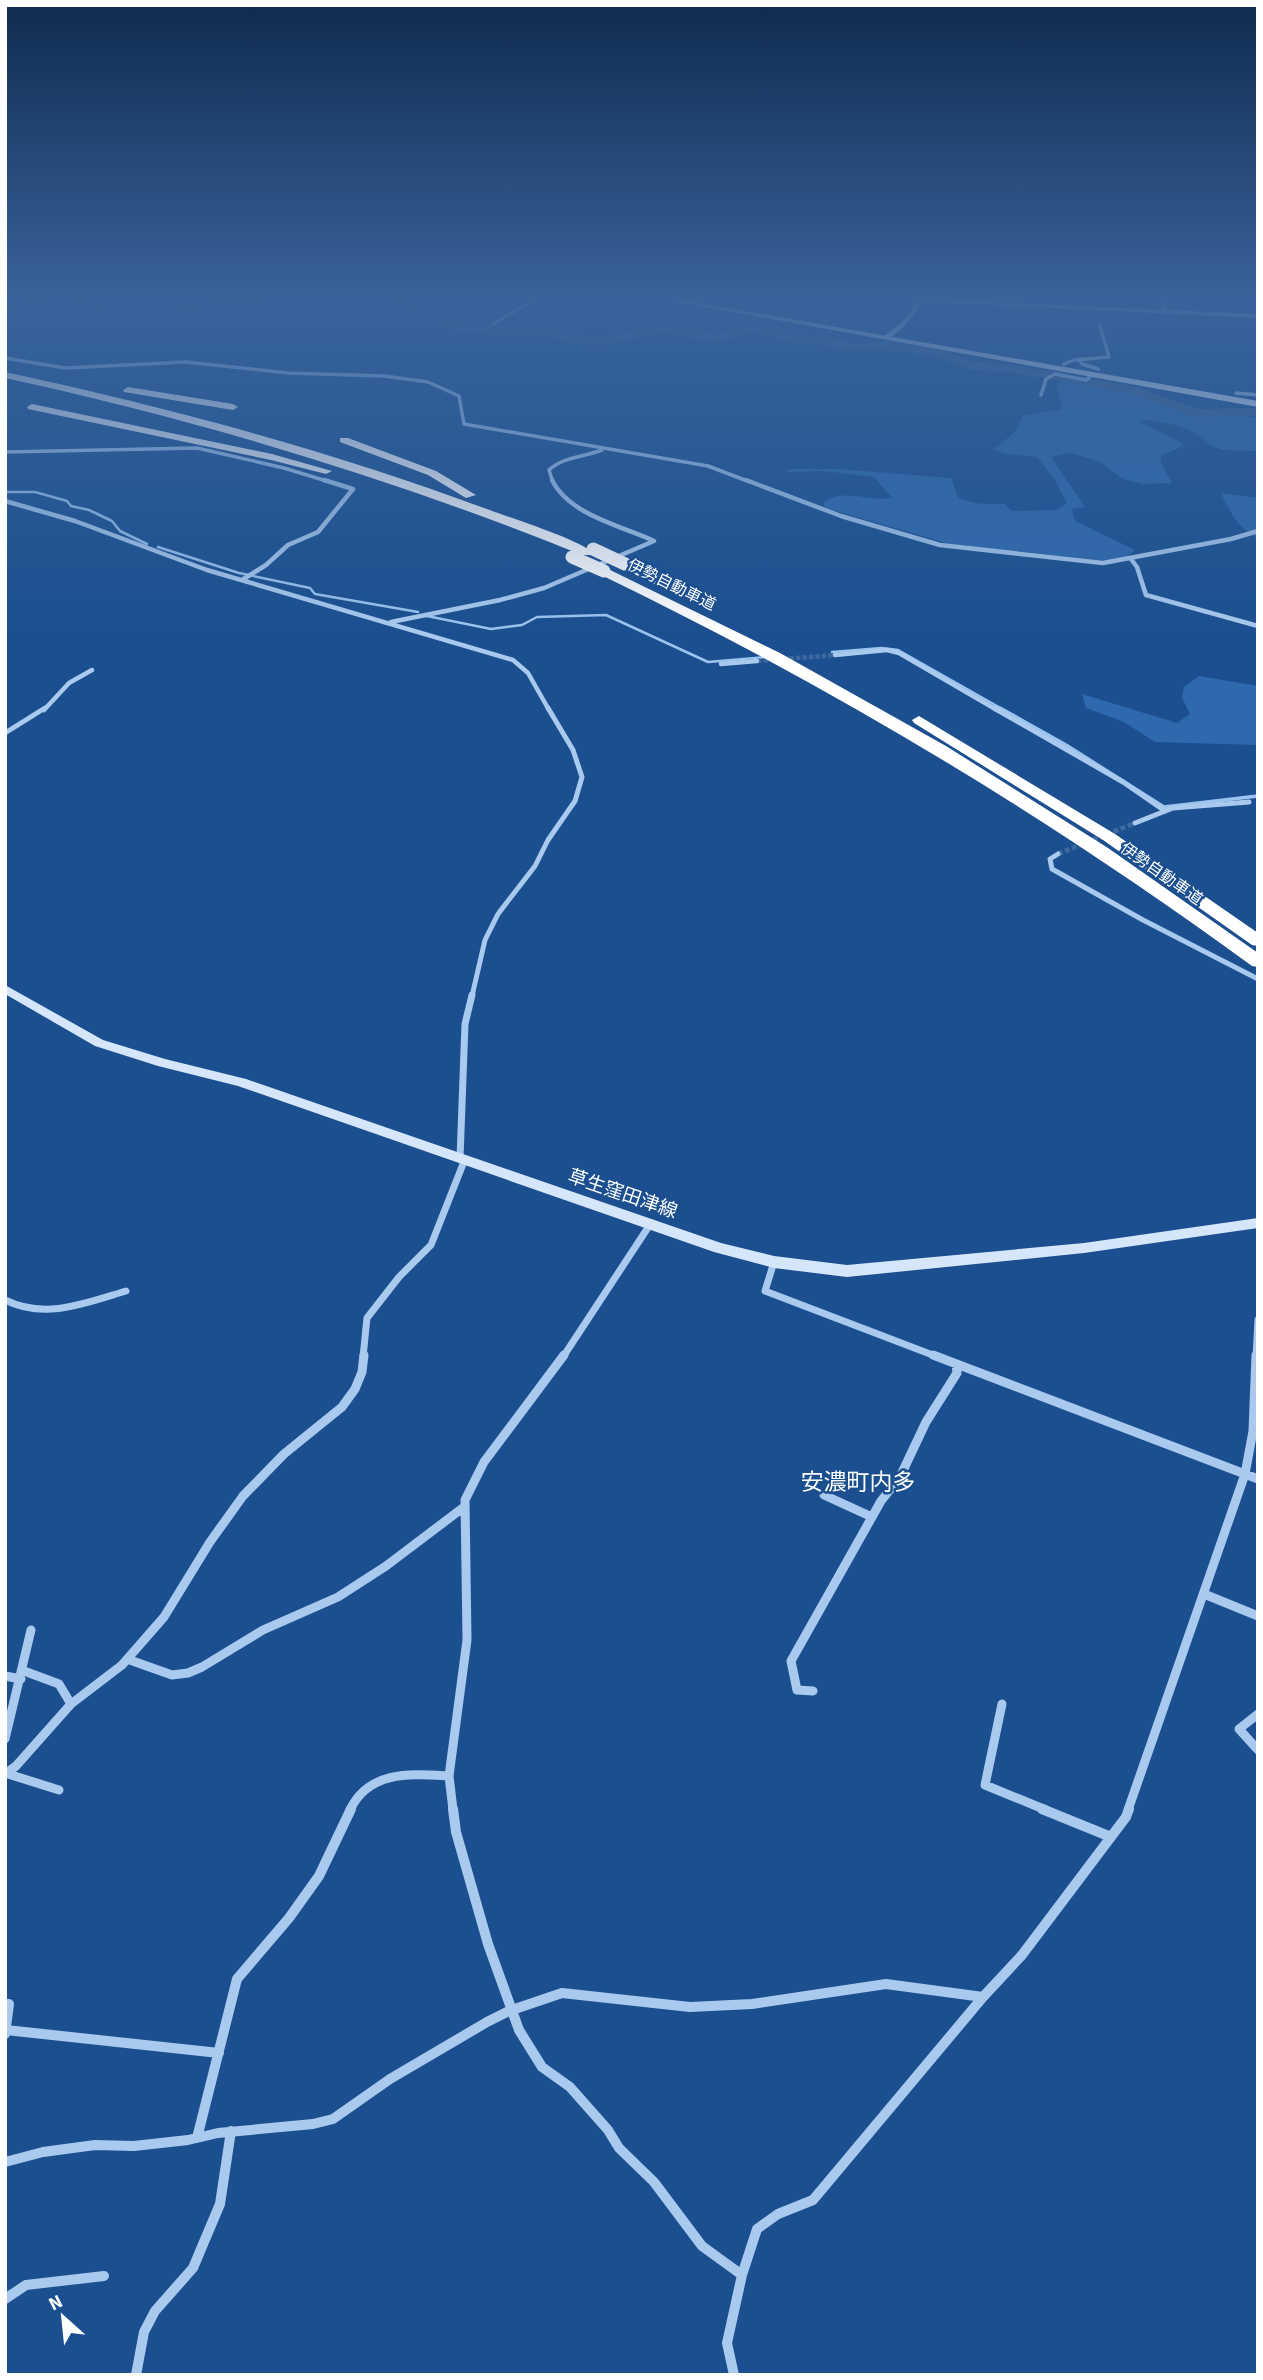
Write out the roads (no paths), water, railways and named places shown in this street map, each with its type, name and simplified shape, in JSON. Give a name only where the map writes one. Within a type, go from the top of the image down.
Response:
[{"type":"highway","points":[[51,411],[301,464],[453,509]]},
{"type":"highway","name":"伊勢自動車道","points":[[133,411],[219,432],[334,466],[453,509],[572,557],[616,567],[674,590],[810,658],[977,754],[1109,837],[1258,940]]},
{"type":"highway","name":"伊勢自動車道","points":[[164,411],[320,454],[444,496],[589,550],[876,710],[1026,802],[1258,962]]},
{"type":"highway","points":[[344,440],[432,473],[476,498],[589,550]]},
{"type":"main road","name":"草生窪田津線","points":[[5,989],[99,1043],[241,1082],[651,1222],[719,1248],[774,1262],[847,1271],[955,1263],[1258,1223]]},
{"type":"street","points":[[461,411],[464,424],[602,450],[708,466],[823,510],[940,545],[1098,563],[1131,559],[1258,531]]},
{"type":"street","points":[[5,452],[158,447],[197,449],[284,468],[353,489],[318,532],[288,545],[244,579]]},
{"type":"street","points":[[390,622],[500,600],[544,588],[654,541],[587,512],[562,494],[550,478],[549,470],[556,463],[602,450]]},
{"type":"street","points":[[5,501],[75,521],[187,563],[489,651],[518,663],[532,678],[573,750],[581,772],[575,801],[548,840],[535,866],[498,914],[485,940],[465,1024],[462,1158],[431,1245],[399,1277],[367,1318],[362,1372],[355,1389],[342,1407],[284,1454],[238,1502],[164,1617],[127,1659],[71,1704],[16,1766],[5,1774]]},
{"type":"street","points":[[1131,559],[1138,567],[1146,595],[1258,625]]},
{"type":"street","points":[[835,654],[887,650],[899,653],[1123,782],[1165,811]]},
{"type":"street","points":[[721,664],[757,661]]},
{"type":"street","points":[[5,733],[38,714],[51,699],[82,673],[92,670]]},
{"type":"street","points":[[1135,823],[1181,806],[1249,802]]},
{"type":"street","points":[[1058,854],[1050,859],[1052,869],[1143,920],[1258,979]]},
{"type":"street","points":[[651,1222],[551,1375],[473,1480],[464,1507],[467,1640],[449,1776],[456,1832],[488,1944],[519,2030],[542,2067],[570,2087],[601,2121],[619,2148],[654,2182],[702,2246],[743,2275]]},
{"type":"street","points":[[774,1262],[765,1291],[1258,1479]]},
{"type":"street","points":[[5,1300],[25,1310],[48,1310],[126,1291]]},
{"type":"street","points":[[733,2375],[727,2343],[743,2275],[758,2229],[778,2214],[813,2200],[983,1997],[1022,1955],[1126,1817],[1245,1474],[1253,1431],[1258,1320]]},
{"type":"street","points":[[813,1691],[797,1690],[790,1661],[872,1517],[900,1475],[921,1430],[957,1373],[956,1364]]},
{"type":"street","points":[[824,1494],[872,1517]]},
{"type":"street","points":[[127,1659],[172,1675],[188,1673],[202,1667],[263,1630],[338,1597],[386,1566],[464,1507]]},
{"type":"street","points":[[1204,1594],[1234,1608],[1258,1615]]},
{"type":"street","points":[[5,1739],[32,1630]]},
{"type":"street","points":[[5,1676],[22,1675],[57,1682],[67,1690],[71,1704]]},
{"type":"street","points":[[1002,1704],[985,1785],[1111,1837]]},
{"type":"street","points":[[1258,1714],[1238,1729],[1258,1750]]},
{"type":"street","points":[[5,1774],[59,1790]]},
{"type":"street","points":[[197,2138],[237,1979],[289,1918],[319,1876],[355,1799],[367,1787],[392,1776],[449,1776]]},
{"type":"street","points":[[5,2162],[43,2152],[94,2145],[134,2146],[231,2131],[313,2124],[333,2119],[390,2079],[511,2010],[562,1993],[690,2007],[752,2004],[886,1984],[983,1997]]},
{"type":"street","points":[[5,2004],[9,2004],[6,2032],[219,2053]]},
{"type":"street","points":[[136,2375],[144,2332],[155,2311],[193,2268],[220,2204],[231,2131]]},
{"type":"street","points":[[5,2299],[26,2285],[104,2276]]},
{"type":"waterway","points":[[1187,411],[1258,412]]},
{"type":"waterway","points":[[5,492],[35,492],[67,501],[71,506],[89,510],[112,521],[120,531],[147,544]]},
{"type":"waterway","points":[[158,547],[239,573],[310,588],[315,594],[418,612]]},
{"type":"waterway","points":[[427,616],[491,629],[522,625],[537,617],[606,615],[708,662],[768,657]]},
{"type":"waterway","points":[[832,652],[882,648],[898,650],[1004,710]]},
{"type":"waterway","points":[[1000,708],[1066,745],[1164,807],[1258,796]]},
{"type":"tunnel","points":[[757,661],[835,655]]},
{"type":"tunnel","points":[[1058,854],[1135,823]]},
{"type":"district","name":"安濃町内多","points":[[858,1482]]}]
